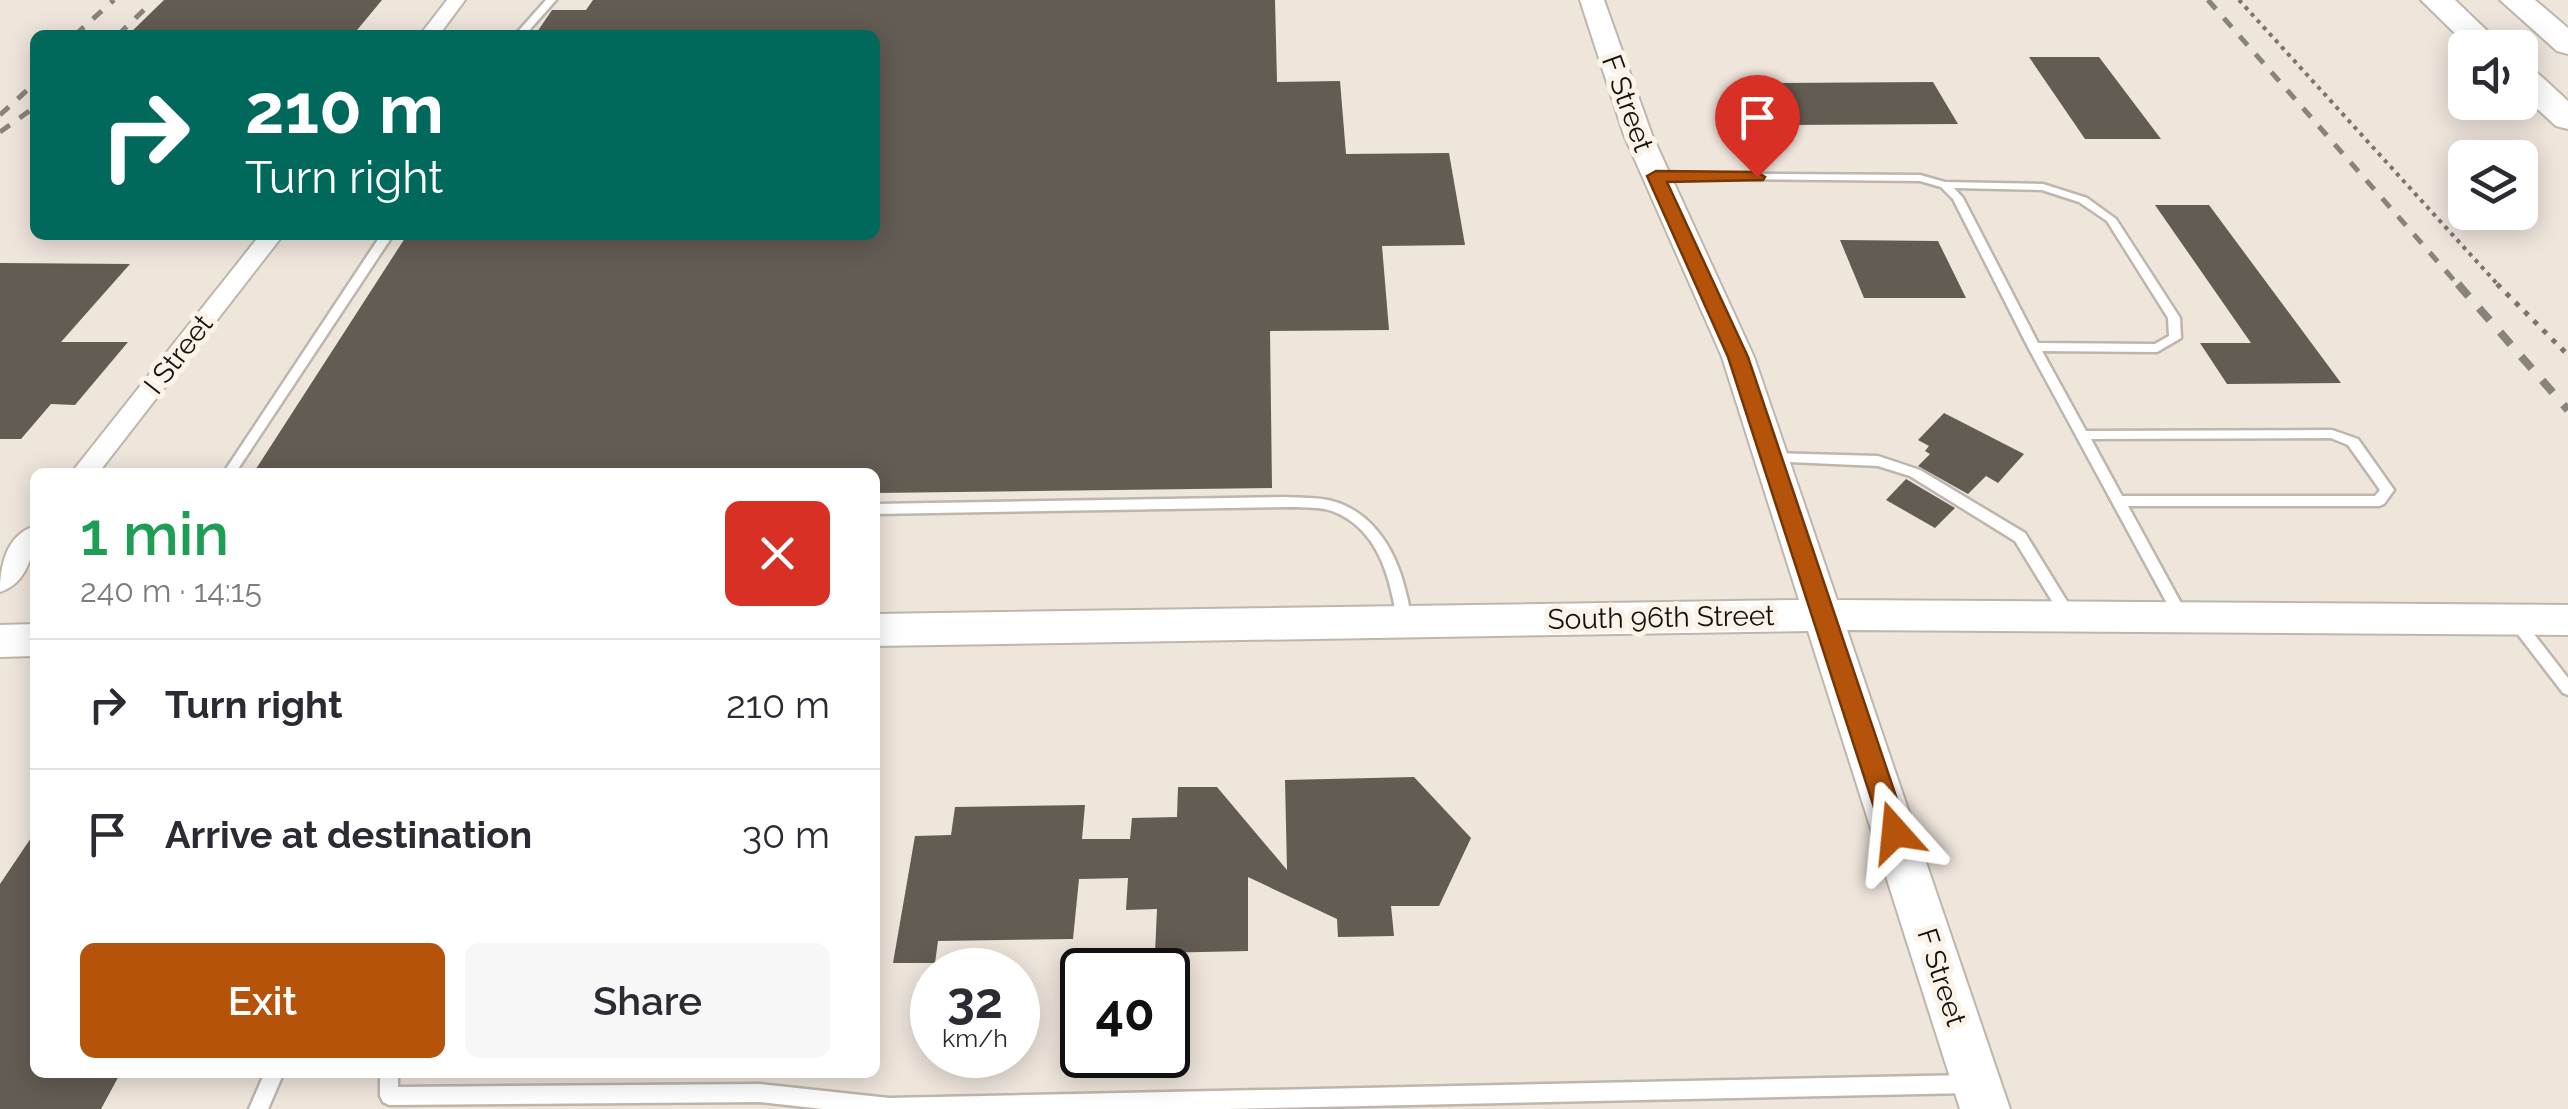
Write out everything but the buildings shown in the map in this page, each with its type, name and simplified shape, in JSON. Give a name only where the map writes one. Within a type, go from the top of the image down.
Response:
[{"type":"highway","points":[[2436,0],[2469,30]]},
{"type":"highway","points":[[2516,0],[2568,44]]},
{"type":"highway","points":[[2538,91],[2568,118]]},
{"type":"street","points":[[433,30],[456,0]]},
{"type":"street","name":"F Street","points":[[1592,0],[1622,94],[1712,292],[1772,458],[1981,1097]]},
{"type":"street","name":"I Street","points":[[88,468],[268,240]]},
{"type":"street","points":[[0,580],[30,542]]},
{"type":"street","name":"South 96th Street","points":[[880,630],[1825,615],[2568,620]]},
{"type":"street","points":[[0,641],[30,640]]},
{"type":"lane","points":[[525,30],[552,0]]},
{"type":"lane","points":[[1656,176],[1920,178],[1945,185],[2044,187],[2083,200],[2111,219],[2174,318],[2175,338],[2156,348],[2034,347]]},
{"type":"lane","points":[[1945,185],[1958,198],[2034,347],[2182,616]]},
{"type":"lane","points":[[233,468],[385,240]]},
{"type":"lane","points":[[2082,435],[2332,434],[2353,442],[2387,490],[2380,501],[2118,501]]},
{"type":"lane","points":[[1772,458],[1878,461],[1915,473],[2020,537],[2068,616]]},
{"type":"lane","points":[[880,508],[1286,502],[1332,506],[1368,526],[1386,551],[1397,575],[1404,620]]},
{"type":"lane","points":[[2515,620],[2568,689]]},
{"type":"lane","points":[[258,1109],[272,1078]]},
{"type":"lane","points":[[389,1078],[389,1096],[679,1096],[760,1092],[889,1107],[1981,1097]]},
{"type":"path","points":[[2239,0],[2540,331],[2568,355]]},
{"type":"railway","points":[[81,30],[114,0]]},
{"type":"railway","points":[[2208,0],[2460,287]]},
{"type":"railway","points":[[123,30],[150,4]]},
{"type":"railway","points":[[0,115],[30,88]]},
{"type":"railway","points":[[0,132],[30,111]]},
{"type":"railway","points":[[2458,284],[2568,410]]},
{"type":"route","points":[[1757,177],[1656,176],[1712,292],[1738,357],[1895,832]]}]
